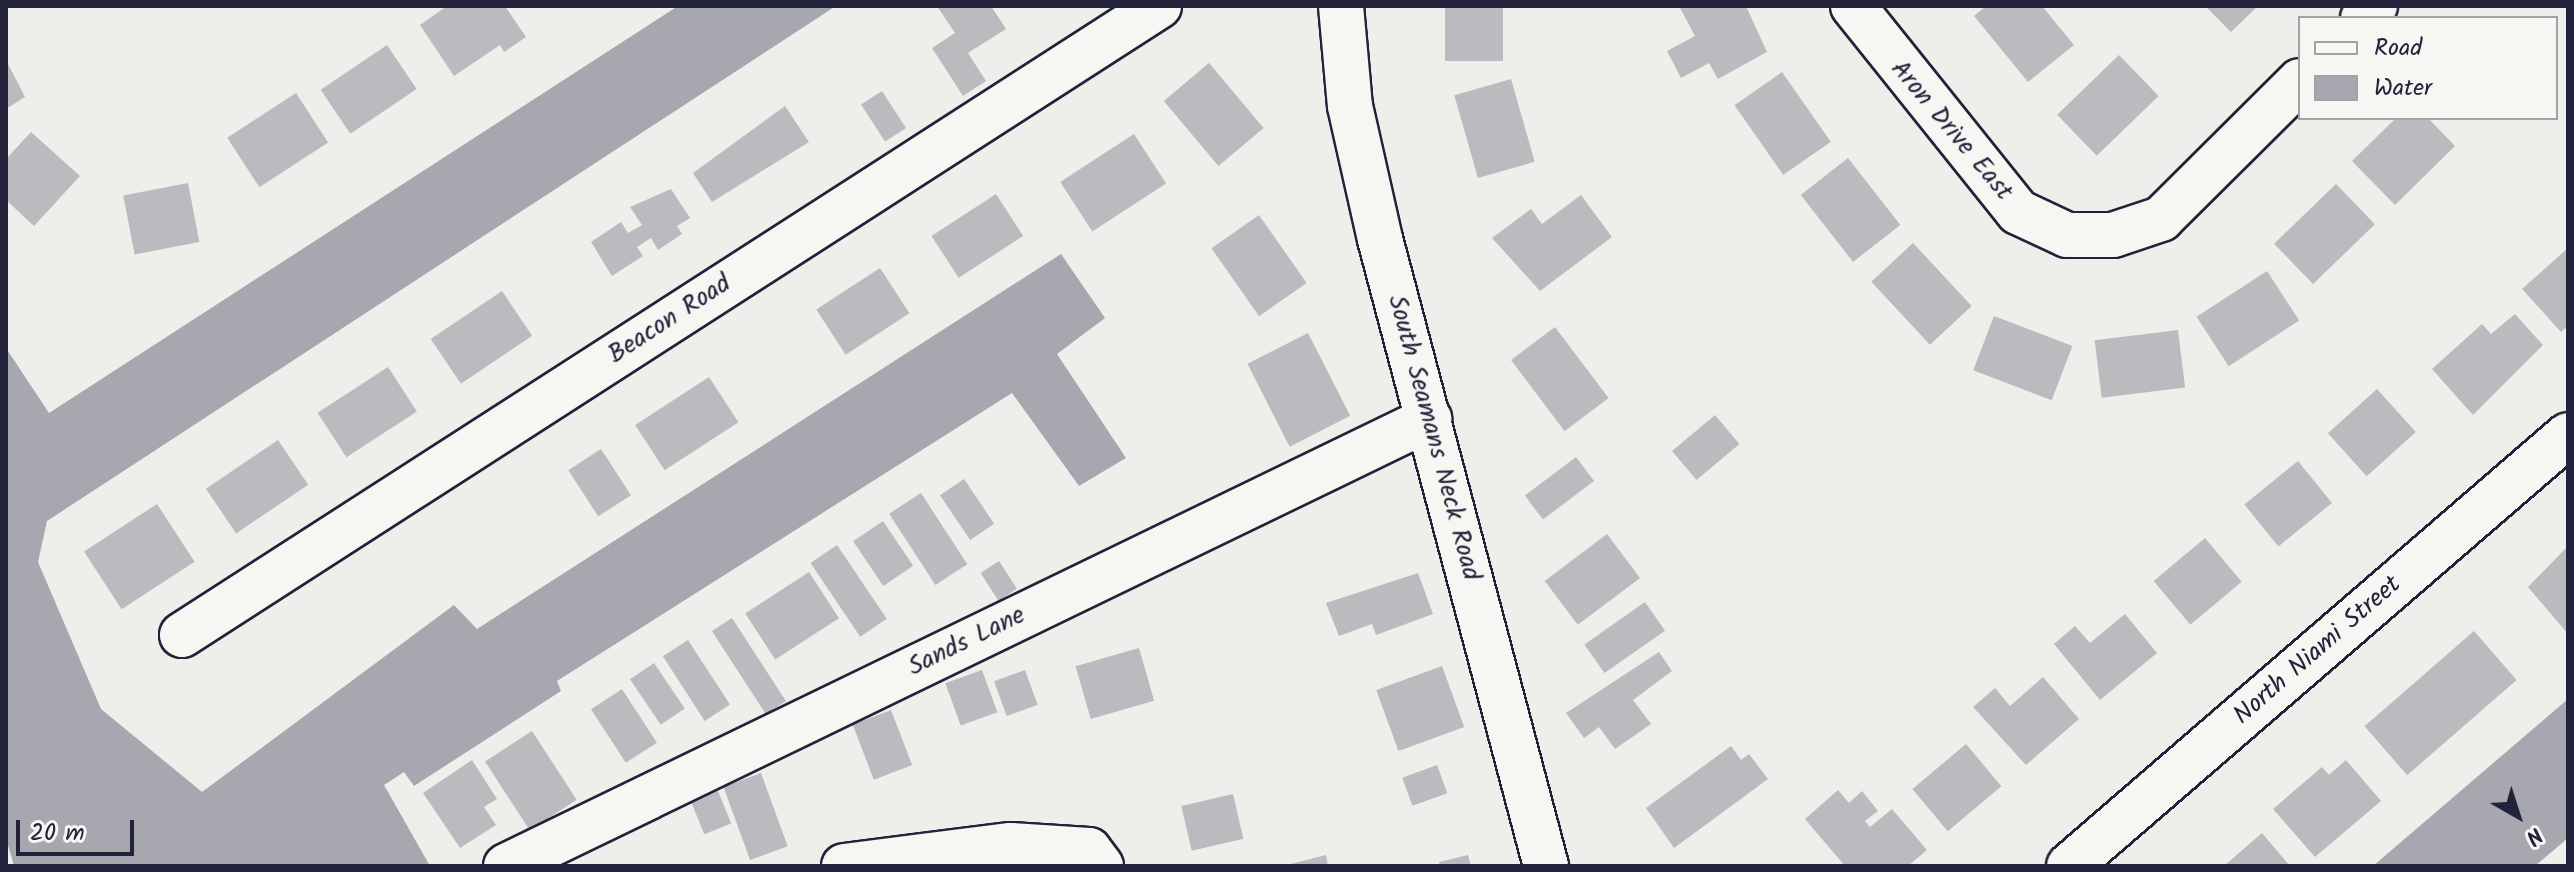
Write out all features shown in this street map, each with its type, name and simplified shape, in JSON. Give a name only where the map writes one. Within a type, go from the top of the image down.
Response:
[{"type":"street","name":"Beacon Road","points":[[182,635],[1159,6]]},
{"type":"street","name":"South Seamans Neck Road","points":[[1341,6],[1350,106],[1546,866]]},
{"type":"street","name":"Aron Drive East","points":[[1853,6],[2018,212],[2067,235],[2113,235],[2161,219],[2298,83]]},
{"type":"street","name":"Sands Lane","points":[[506,866],[1429,419]]},
{"type":"street","name":"North Niami Street","points":[[2069,866],[2568,435]]},
{"type":"street","points":[[844,866],[1011,845],[1095,858]]},
{"type":"water","points":[[678,6],[836,6],[47,521],[38,562],[101,709],[202,792],[454,605],[477,629],[1061,254],[1105,318],[1057,354],[1126,458],[1079,486],[1012,393],[557,681],[561,691],[414,786],[404,772],[384,785],[430,866],[14,866],[6,838],[6,348],[49,413]]},
{"type":"water","points":[[2568,699],[2568,838],[2535,866],[2373,866]]},
{"type":"building","points":[[447,6],[505,6],[526,37],[504,52],[500,45],[454,76],[420,25]]},
{"type":"building","points":[[937,6],[991,6],[1006,29],[968,53],[986,81],[963,96],[932,48],[955,33]]},
{"type":"building","points":[[1445,6],[1503,6],[1503,61],[1445,61]]},
{"type":"building","points":[[1679,6],[1746,6],[1767,52],[1718,79],[1709,63],[1681,78],[1667,51],[1695,36]]},
{"type":"building","points":[[1986,6],[2042,6],[2074,45],[2028,82],[1974,16]]},
{"type":"building","points":[[2205,6],[2258,6],[2231,32]]},
{"type":"building","points":[[387,45],[417,89],[350,134],[321,90]]},
{"type":"building","points":[[2119,55],[2159,96],[2097,156],[2057,115]]},
{"type":"building","points":[[6,60],[25,97],[6,109]]},
{"type":"building","points":[[1209,63],[1264,128],[1218,166],[1164,101]]},
{"type":"building","points":[[1782,72],[1831,142],[1783,175],[1734,105]]},
{"type":"building","points":[[1511,79],[1535,162],[1478,178],[1454,95]]},
{"type":"building","points":[[882,91],[906,128],[885,142],[861,105]]},
{"type":"building","points":[[296,93],[328,142],[259,187],[227,138]]},
{"type":"building","points":[[785,106],[809,142],[712,202],[693,173]]},
{"type":"building","points":[[2394,120],[2430,120],[2455,146],[2395,205],[2352,161]]},
{"type":"building","points":[[31,132],[80,176],[34,226],[6,200],[6,159]]},
{"type":"building","points":[[1134,134],[1166,183],[1092,231],[1060,182]]},
{"type":"building","points":[[1848,158],[1900,225],[1853,262],[1801,195]]},
{"type":"building","points":[[188,183],[199,242],[135,254],[123,196]]},
{"type":"building","points":[[2336,184],[2375,224],[2313,284],[2274,244]]},
{"type":"building","points":[[671,189],[690,218],[677,226],[682,234],[658,250],[651,238],[637,247],[643,256],[612,276],[591,242],[621,222],[628,233],[642,225],[630,207]]},
{"type":"building","points":[[996,194],[1023,236],[959,278],[931,236]]},
{"type":"building","points":[[1581,195],[1612,237],[1540,291],[1492,238],[1531,209],[1542,224]]},
{"type":"building","points":[[1259,215],[1307,283],[1259,316],[1211,248]]},
{"type":"building","points":[[1913,243],[1972,306],[1930,345],[1871,282]]},
{"type":"building","points":[[2568,248],[2568,326],[2561,332],[2522,289]]},
{"type":"building","points":[[880,268],[909,313],[846,355],[816,309]]},
{"type":"building","points":[[2267,271],[2299,320],[2229,366],[2197,317]]},
{"type":"building","points":[[502,291],[532,336],[461,384],[431,339]]},
{"type":"building","points":[[2515,314],[2543,345],[2473,415],[2432,369],[2482,324],[2491,334]]},
{"type":"building","points":[[1994,316],[2072,346],[2052,400],[1973,370]]},
{"type":"building","points":[[1555,327],[1609,398],[1565,431],[1511,360]]},
{"type":"building","points":[[2178,330],[2185,388],[2102,398],[2095,340]]},
{"type":"building","points":[[1308,333],[1350,416],[1290,447],[1247,364]]},
{"type":"building","points":[[388,367],[417,411],[346,457],[318,413]]},
{"type":"building","points":[[709,377],[738,422],[665,470],[635,425]]},
{"type":"building","points":[[2377,389],[2416,432],[2367,476],[2328,433]]},
{"type":"building","points":[[1715,415],[1739,444],[1697,480],[1672,451]]},
{"type":"building","points":[[278,440],[308,485],[236,533],[206,489]]},
{"type":"building","points":[[601,449],[631,495],[598,516],[568,470]]},
{"type":"building","points":[[1576,457],[1594,481],[1543,519],[1525,496]]},
{"type":"building","points":[[2298,461],[2332,503],[2278,546],[2244,504]]},
{"type":"building","points":[[964,479],[994,524],[970,540],[940,495]]},
{"type":"building","points":[[921,493],[967,564],[935,585],[889,514]]},
{"type":"building","points":[[157,504],[195,562],[122,609],[84,551]]},
{"type":"building","points":[[883,521],[913,566],[883,586],[853,541]]},
{"type":"building","points":[[1607,534],[1640,578],[1578,625],[1545,581]]},
{"type":"building","points":[[2205,538],[2242,582],[2190,625],[2154,581]]},
{"type":"building","points":[[837,545],[887,619],[860,637],[810,563]]},
{"type":"building","points":[[2568,546],[2568,634],[2528,587]]},
{"type":"building","points":[[999,561],[1017,589],[999,601],[981,573]]},
{"type":"building","points":[[809,572],[839,618],[775,660],[745,613]]},
{"type":"building","points":[[1418,573],[1433,614],[1376,635],[1372,624],[1339,636],[1326,603]]},
{"type":"building","points":[[1645,602],[1665,631],[1604,673],[1584,644]]},
{"type":"building","points":[[2125,614],[2157,653],[2100,700],[2054,644],[2075,626],[2090,643]]},
{"type":"building","points":[[732,618],[786,701],[766,714],[712,631]]},
{"type":"building","points":[[2474,631],[2517,680],[2407,775],[2365,726]]},
{"type":"building","points":[[688,640],[730,705],[705,721],[663,656]]},
{"type":"building","points":[[1139,648],[1154,701],[1091,719],[1076,666]]},
{"type":"building","points":[[1659,652],[1672,671],[1633,700],[1651,724],[1615,749],[1599,727],[1584,738],[1566,713]]},
{"type":"building","points":[[654,663],[685,709],[661,725],[630,679]]},
{"type":"building","points":[[1442,666],[1464,727],[1398,751],[1376,690]]},
{"type":"building","points":[[982,670],[997,712],[961,726],[945,683]]},
{"type":"building","points":[[1025,670],[1038,705],[1007,716],[994,681]]},
{"type":"building","points":[[2043,677],[2079,719],[2026,765],[1973,707],[1995,688],[2010,706]]},
{"type":"building","points":[[622,689],[657,743],[626,763],[591,709]]},
{"type":"building","points":[[891,710],[912,765],[874,780],[853,725]]},
{"type":"building","points":[[532,731],[577,800],[530,830],[485,761]]},
{"type":"building","points":[[1966,744],[2001,786],[1948,831],[1912,789]]},
{"type":"building","points":[[1731,746],[1741,760],[1749,754],[1768,779],[1674,848],[1646,808]]},
{"type":"building","points":[[472,760],[497,799],[484,807],[496,825],[460,848],[423,793]]},
{"type":"building","points":[[2346,760],[2381,801],[2315,857],[2273,809],[2322,767],[2329,775]]},
{"type":"building","points":[[1437,765],[1447,793],[1412,806],[1402,778]]},
{"type":"building","points":[[761,773],[788,846],[750,860],[723,787]]},
{"type":"building","points":[[1838,790],[1849,803],[1862,791],[1878,811],[1865,821],[1870,827],[1892,809],[1927,850],[1908,866],[1845,866],[1805,819]]},
{"type":"building","points":[[718,791],[731,823],[704,834],[691,802]]},
{"type":"building","points":[[1233,794],[1243,839],[1192,851],[1181,806]]},
{"type":"building","points":[[2262,833],[2290,866],[2224,866]]},
{"type":"building","points":[[1326,855],[1328,866],[1287,866],[1287,865]]},
{"type":"building","points":[[1468,855],[1471,866],[1440,866],[1439,862]]}]
